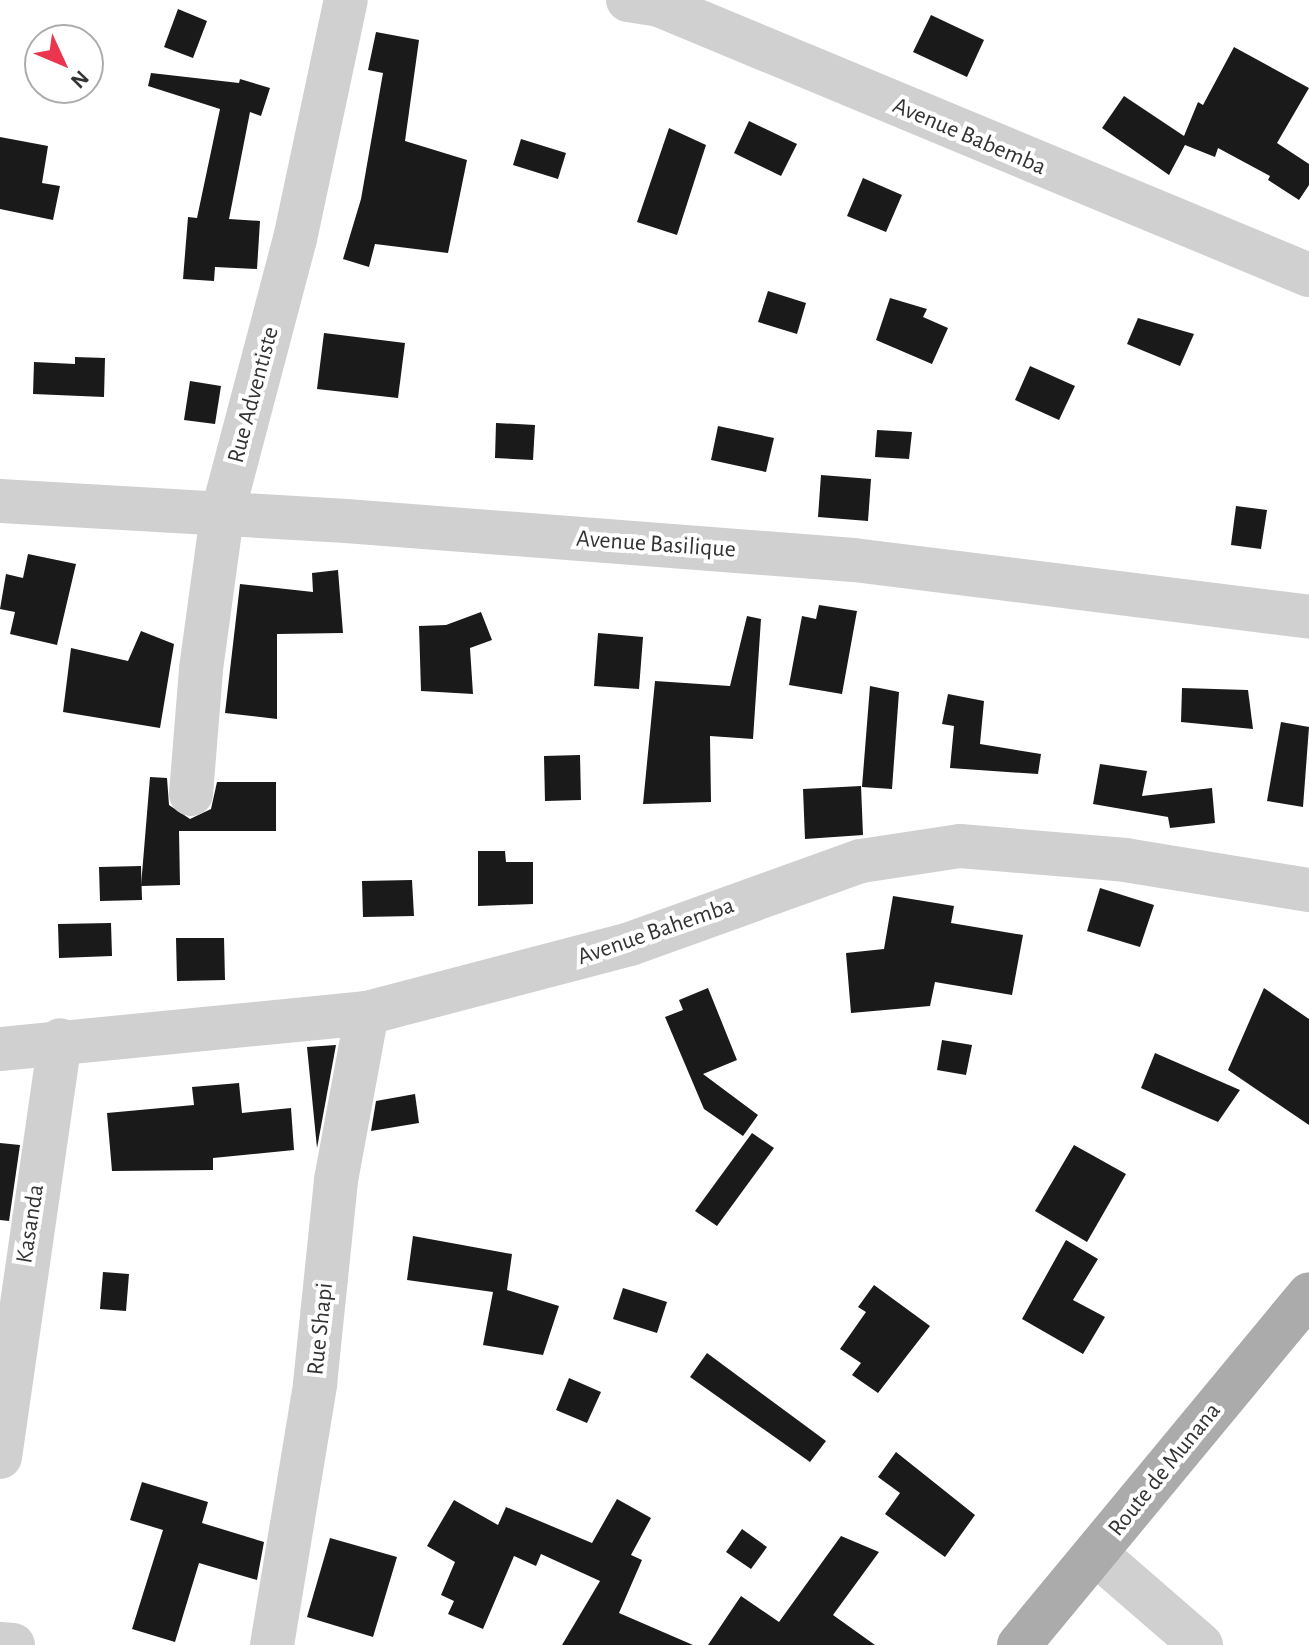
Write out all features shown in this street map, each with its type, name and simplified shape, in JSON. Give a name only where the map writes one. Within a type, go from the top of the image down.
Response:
[{"type":"main road","name":"Route de Munana","points":[[1019,1645],[1309,1294]]},
{"type":"street","name":"Rue Adventiste","points":[[191,794],[201,669],[222,515],[295,239],[346,0]]},
{"type":"street","name":"Avenue Babemba","points":[[647,2],[1309,275]]},
{"type":"street","name":"Avenue Basilique","points":[[0,501],[854,560],[1309,617]]},
{"type":"street","name":"Avenue Bahemba","points":[[0,1049],[60,1040],[367,1013],[630,944],[861,861],[960,846],[1125,860],[1309,890]]},
{"type":"street","name":"Rue Shapi","points":[[272,1645],[315,1384],[336,1180],[367,1013]]},
{"type":"street","name":"Kasanda","points":[[0,1457],[60,1040]]},
{"type":"street","points":[[1096,1554],[1201,1645]]},
{"type":"street","points":[[0,1644],[13,1645]]},
{"type":"building","points":[[178,9],[207,21],[193,58],[164,47]]},
{"type":"building","points":[[931,15],[984,40],[967,77],[913,52]]},
{"type":"building","points":[[376,32],[419,40],[405,141],[467,160],[448,253],[375,244],[369,267],[343,259],[361,199],[383,73],[368,70]]},
{"type":"building","points":[[1234,47],[1309,88],[1277,143],[1309,164],[1309,185],[1299,200],[1268,180],[1270,176],[1218,148],[1215,157],[1185,145],[1169,175],[1102,128],[1124,96],[1184,136],[1198,102],[1203,105]]},
{"type":"building","points":[[151,73],[239,83],[240,79],[270,88],[261,116],[250,112],[229,219],[260,221],[257,269],[215,267],[214,281],[183,279],[188,217],[197,218],[220,109],[148,86]]},
{"type":"building","points":[[749,121],[797,144],[781,176],[734,153]]},
{"type":"building","points":[[669,128],[706,145],[677,235],[637,222]]},
{"type":"building","points":[[0,137],[48,146],[42,183],[60,186],[53,220],[0,209]]},
{"type":"building","points":[[521,139],[566,153],[558,179],[513,165]]},
{"type":"building","points":[[863,178],[902,195],[886,232],[847,216]]},
{"type":"building","points":[[768,291],[806,303],[797,334],[758,322]]},
{"type":"building","points":[[890,298],[927,309],[923,317],[948,328],[932,364],[876,340]]},
{"type":"building","points":[[1138,318],[1194,334],[1180,366],[1127,344]]},
{"type":"building","points":[[324,333],[405,343],[398,398],[317,389]]},
{"type":"building","points":[[75,357],[105,358],[104,397],[33,394],[34,362],[75,364]]},
{"type":"building","points":[[1030,366],[1075,386],[1059,420],[1015,400]]},
{"type":"building","points":[[190,381],[221,386],[215,424],[184,420]]},
{"type":"building","points":[[496,423],[535,425],[533,460],[495,458]]},
{"type":"building","points":[[718,426],[774,438],[766,472],[711,460]]},
{"type":"building","points":[[877,430],[912,432],[909,459],[875,457]]},
{"type":"building","points":[[821,475],[871,479],[868,521],[818,517]]},
{"type":"building","points":[[1236,506],[1267,510],[1261,549],[1231,545]]},
{"type":"building","points":[[28,554],[76,564],[57,645],[10,634],[15,612],[0,609],[6,574],[23,578]]},
{"type":"building","points":[[338,570],[343,633],[277,634],[277,719],[225,713],[240,584],[313,592],[312,573]]},
{"type":"building","points":[[819,605],[857,611],[842,694],[789,685],[802,616],[816,619]]},
{"type":"building","points":[[481,612],[492,640],[470,648],[473,694],[421,691],[419,626],[446,625]]},
{"type":"building","points":[[747,616],[761,619],[753,739],[710,736],[711,802],[643,804],[655,681],[730,686]]},
{"type":"building","points":[[141,631],[174,644],[160,728],[63,712],[71,648],[128,661]]},
{"type":"building","points":[[598,633],[643,637],[639,689],[594,686]]},
{"type":"building","points":[[870,686],[899,692],[892,789],[862,787]]},
{"type":"building","points":[[1182,688],[1248,690],[1253,729],[1181,722]]},
{"type":"building","points":[[948,694],[984,701],[980,744],[1041,754],[1038,774],[950,768],[954,726],[942,724]]},
{"type":"building","points":[[1281,722],[1309,727],[1303,807],[1267,801]]},
{"type":"building","points":[[580,755],[581,800],[545,801],[544,756]]},
{"type":"building","points":[[1100,764],[1147,771],[1142,796],[1212,788],[1215,823],[1170,828],[1168,817],[1093,804]]},
{"type":"building","points":[[150,777],[167,778],[169,805],[190,819],[211,809],[217,782],[276,782],[276,831],[179,831],[180,885],[141,886]]},
{"type":"building","points":[[861,786],[863,835],[805,839],[803,789]]},
{"type":"building","points":[[478,851],[505,851],[506,862],[533,862],[533,904],[478,906]]},
{"type":"building","points":[[141,866],[142,900],[100,901],[99,867]]},
{"type":"building","points":[[412,880],[414,916],[363,917],[362,881]]},
{"type":"building","points":[[1100,888],[1154,905],[1140,947],[1087,931]]},
{"type":"building","points":[[893,896],[954,906],[951,923],[1023,935],[1012,995],[935,982],[930,1006],[851,1013],[846,953],[884,949]]},
{"type":"building","points":[[111,923],[112,956],[59,958],[58,924]]},
{"type":"building","points":[[176,938],[224,938],[225,980],[177,981]]},
{"type":"building","points":[[708,988],[737,1060],[703,1074],[758,1115],[743,1136],[704,1109],[665,1017],[683,1010],[679,1000]]},
{"type":"building","points":[[1264,988],[1309,1019],[1309,1125],[1228,1070]]},
{"type":"building","points":[[942,1040],[972,1045],[966,1075],[937,1070]]},
{"type":"building","points":[[336,1045],[317,1148],[307,1047]]},
{"type":"building","points":[[1155,1053],[1240,1090],[1218,1122],[1141,1088]]},
{"type":"building","points":[[239,1083],[242,1113],[291,1108],[294,1150],[213,1158],[213,1170],[112,1171],[107,1113],[194,1105],[192,1087]]},
{"type":"building","points":[[415,1094],[419,1123],[371,1131],[376,1101]]},
{"type":"building","points":[[752,1133],[774,1148],[717,1226],[695,1211]]},
{"type":"building","points":[[0,1143],[20,1145],[9,1221],[0,1220]]},
{"type":"building","points":[[1074,1145],[1126,1174],[1087,1242],[1035,1211]]},
{"type":"building","points":[[413,1236],[512,1254],[507,1290],[559,1306],[543,1355],[483,1345],[493,1292],[407,1280]]},
{"type":"building","points":[[1066,1240],[1098,1259],[1073,1300],[1105,1317],[1083,1354],[1022,1319]]},
{"type":"building","points":[[103,1272],[129,1274],[126,1311],[100,1309]]},
{"type":"building","points":[[874,1285],[930,1326],[878,1393],[852,1375],[861,1363],[840,1349],[866,1312],[858,1307]]},
{"type":"building","points":[[623,1288],[667,1302],[657,1333],[613,1319]]},
{"type":"building","points":[[707,1353],[826,1441],[810,1462],[690,1377]]},
{"type":"building","points":[[569,1378],[601,1392],[587,1423],[556,1410]]},
{"type":"building","points":[[896,1452],[975,1515],[945,1557],[885,1514],[900,1493],[878,1477]]},
{"type":"building","points":[[142,1482],[208,1502],[202,1523],[264,1542],[257,1580],[199,1563],[175,1642],[132,1629],[163,1530],[130,1520]]},
{"type":"building","points":[[617,1499],[651,1518],[631,1555],[642,1560],[619,1613],[693,1645],[562,1645],[600,1581],[541,1554],[536,1566],[514,1556],[483,1629],[448,1614],[454,1601],[441,1595],[455,1562],[427,1546],[454,1500],[498,1525],[506,1507],[592,1543]]},
{"type":"building","points":[[742,1529],[767,1547],[751,1569],[726,1552]]},
{"type":"building","points":[[841,1536],[879,1552],[833,1615],[875,1645],[708,1645],[741,1596],[779,1622]]},
{"type":"building","points":[[330,1538],[397,1557],[373,1637],[307,1617]]}]
